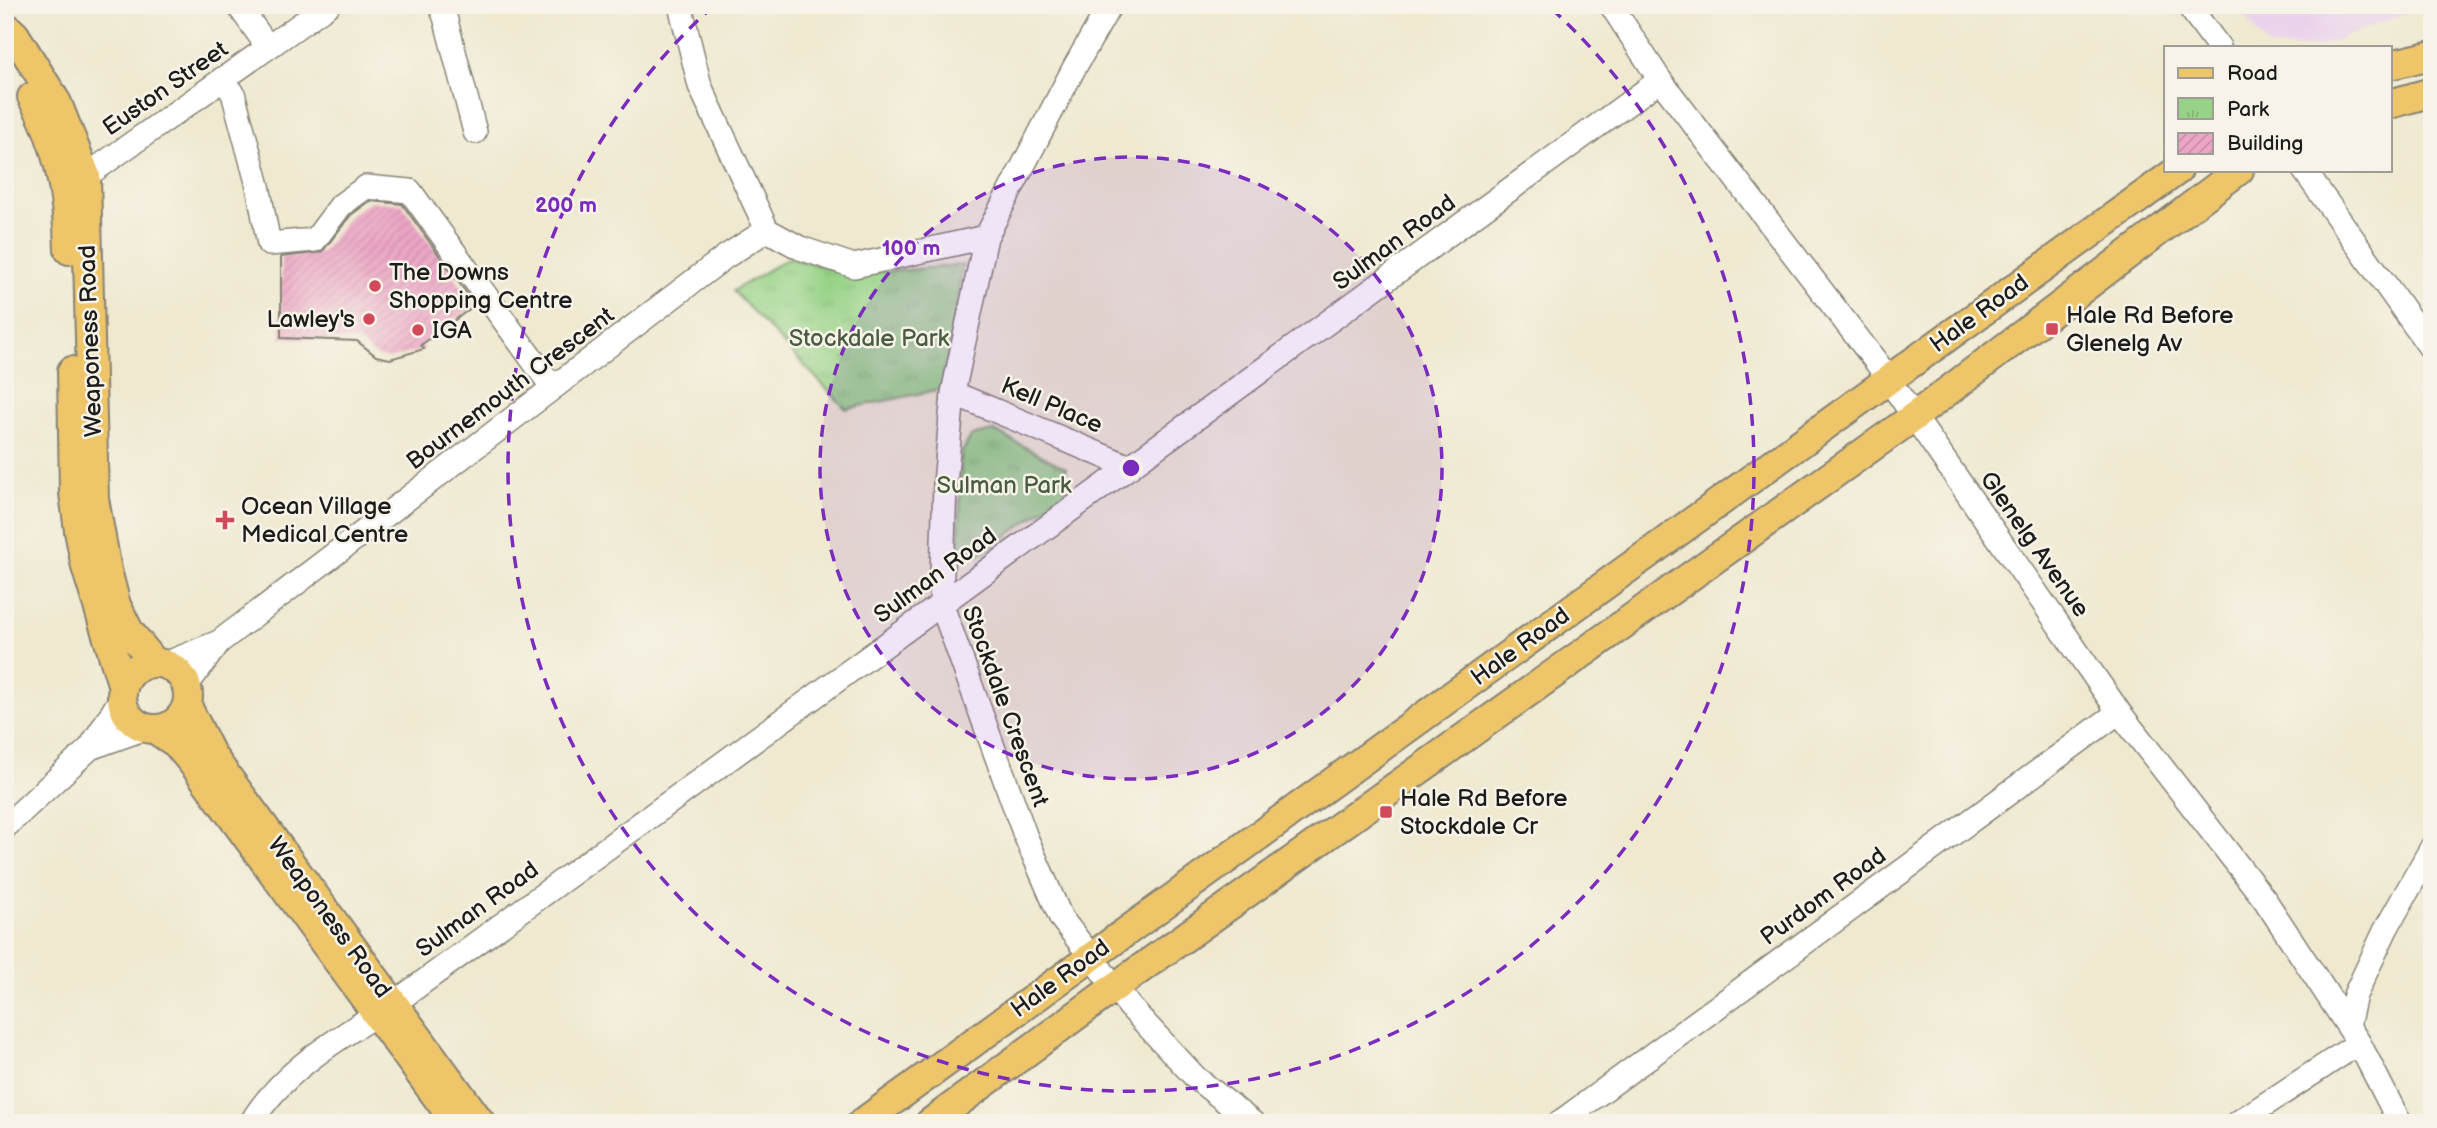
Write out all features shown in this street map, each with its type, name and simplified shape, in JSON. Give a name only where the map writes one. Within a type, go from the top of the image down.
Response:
[{"type":"main road","name":"Weaponess Road","points":[[5,26],[15,35],[57,103],[75,178],[94,499],[107,570],[116,606],[129,631],[160,663]]},
{"type":"main road","name":"Weaponess Road","points":[[5,54],[75,178],[69,227],[74,493],[86,567],[123,692]]},
{"type":"main road","points":[[2392,65],[2432,55]]},
{"type":"main road","points":[[2392,103],[2432,92]]},
{"type":"main road","name":"Hale Road","points":[[862,1123],[2175,172]]},
{"type":"main road","name":"Hale Road","points":[[930,1123],[1115,987],[1914,416],[2236,172]]},
{"type":"main road","points":[[160,663],[175,668],[187,695],[183,715],[176,723],[151,729],[129,716],[123,692],[135,669],[144,664],[160,663]]},
{"type":"main road","name":"Weaponess Road","points":[[187,695],[212,756],[385,1009],[456,1123]]},
{"type":"main road","name":"Weaponess Road","points":[[151,729],[176,743],[385,1009],[481,1123]]},
{"type":"street","points":[[238,5],[268,47]]},
{"type":"street","name":"Euston Street","points":[[75,178],[328,5]]},
{"type":"street","points":[[440,5],[475,132]]},
{"type":"street","points":[[680,5],[700,86],[768,230],[800,248],[854,266],[986,237]]},
{"type":"street","name":"Stockdale Crescent","points":[[1110,5],[986,237],[953,393],[944,484],[941,603],[1025,835],[1061,918],[1130,1007],[1196,1078],[1253,1123]]},
{"type":"street","name":"Glenelg Avenue","points":[[1611,5],[1660,80],[1888,379],[2119,712],[2265,900],[2354,1035],[2400,1123]]},
{"type":"street","points":[[2188,5],[2218,46]]},
{"type":"street","points":[[222,79],[233,93],[258,186],[269,244],[315,240],[341,205],[366,187],[410,191],[553,388]]},
{"type":"street","name":"Sulman Road","points":[[251,1123],[264,1101],[323,1048],[385,1009],[1660,80]]},
{"type":"street","points":[[2305,172],[2432,350]]},
{"type":"street","name":"Bournemouth Crescent","points":[[160,663],[219,642],[725,257],[768,230]]},
{"type":"street","name":"Kell Place","points":[[953,393],[1130,467]]},
{"type":"street","name":"Bournemouth Crescent","points":[[187,695],[219,642]]},
{"type":"street","points":[[5,827],[90,748],[123,692]]},
{"type":"street","name":"Purdom Road","points":[[1559,1123],[2119,712]]},
{"type":"street","points":[[90,748],[151,729]]},
{"type":"street","points":[[2238,1123],[2354,1035],[2355,995],[2386,929],[2432,847]]},
{"type":"shaded area","points":[[2236,5],[2432,5],[2432,8],[2408,12],[2322,46],[2267,46]]},
{"type":"green space","name":"Stockdale Park","points":[[788,258],[856,274],[963,265],[942,389],[846,409],[733,291]]},
{"type":"green space","name":"Sulman Park","points":[[994,431],[1066,468],[1066,493],[979,556],[964,554],[959,538],[961,454],[971,436]]},
{"type":"building","name":"The Downs Shopping Centre","points":[[370,201],[402,204],[475,305],[421,345],[424,349],[390,359],[376,356],[357,341],[281,338],[281,257],[322,252],[351,215]]},
{"type":"place","name":"The Downs Shopping Centre","points":[[375,286]]},
{"type":"place","name":"Lawley's","points":[[369,319]]},
{"type":"place","name":"Hale Rd Before Glenelg Av","points":[[2052,329]]},
{"type":"place","name":"IGA","points":[[418,330]]},
{"type":"place","name":"Ocean Village Medical Centre","points":[[225,520]]},
{"type":"place","name":"Hale Rd Before Stockdale Cr","points":[[1386,812]]}]
